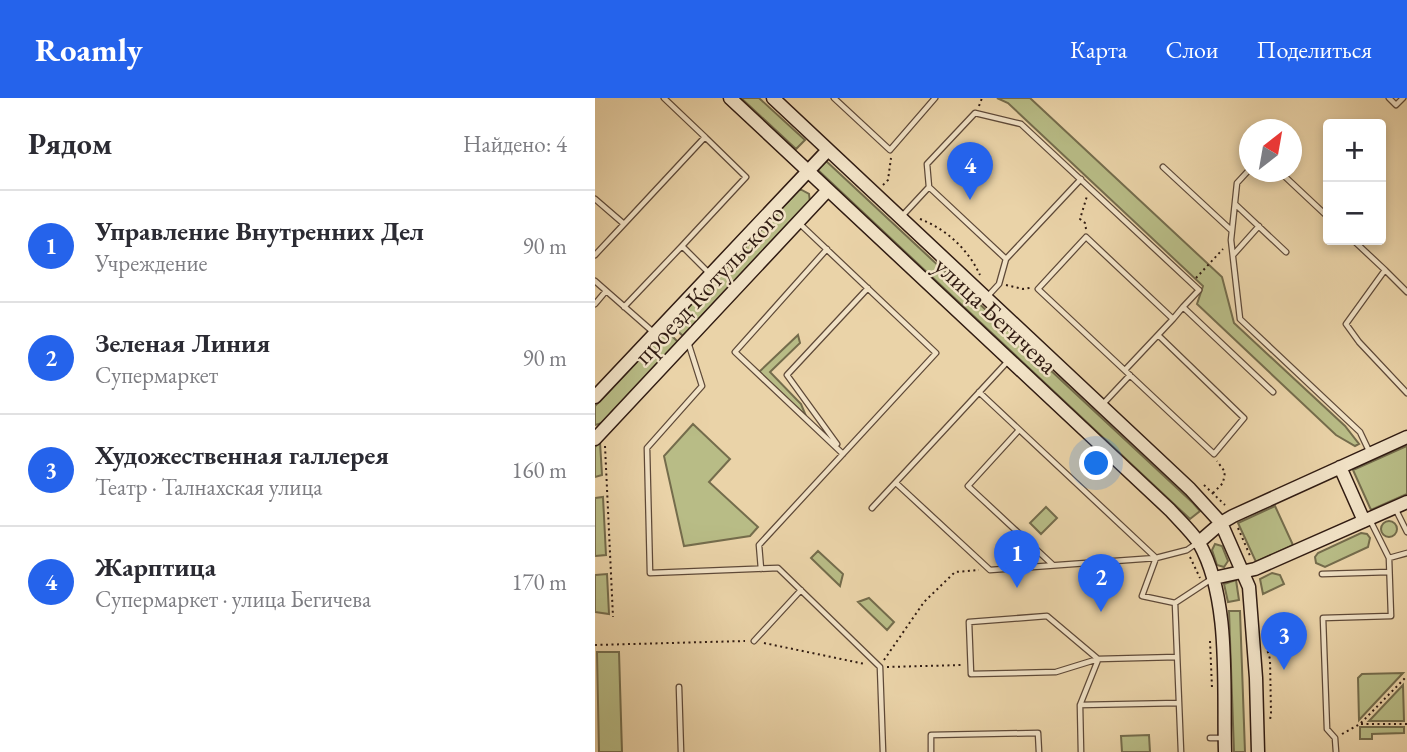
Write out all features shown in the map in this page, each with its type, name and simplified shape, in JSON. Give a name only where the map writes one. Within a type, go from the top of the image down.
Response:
[{"type":"street","name":"улица Бегичева","points":[[730,98],[1170,510],[1193,546],[1220,607],[1225,752]]},
{"type":"street","name":"улица Бегичева","points":[[773,98],[1197,495],[1221,523],[1249,587],[1258,752]]},
{"type":"street","name":"проезд Котульского","points":[[595,397],[828,149]]},
{"type":"street","name":"проезд Котульского","points":[[600,440],[688,340],[828,190]]},
{"type":"street","points":[[1193,546],[1221,523],[1407,437]]},
{"type":"street","points":[[1340,467],[1367,520]]},
{"type":"street","points":[[1208,581],[1255,569],[1401,505]]},
{"type":"lane","points":[[624,307],[746,177],[664,98]]},
{"type":"lane","points":[[834,98],[890,150],[935,98]]},
{"type":"lane","points":[[1389,98],[1396,105],[1403,98]]},
{"type":"lane","points":[[1006,259],[929,187],[927,164],[975,113],[1021,124],[1199,290],[1125,370]]},
{"type":"lane","points":[[595,255],[705,137]]},
{"type":"lane","points":[[1164,167],[1232,231]]},
{"type":"lane","points":[[986,297],[999,284],[1006,259],[1081,179]]},
{"type":"lane","points":[[1239,181],[1231,240],[1240,319],[1360,432],[1370,454]]},
{"type":"lane","points":[[1291,182],[1323,212]]},
{"type":"lane","points":[[901,217],[929,187]]},
{"type":"lane","points":[[595,199],[624,224]]},
{"type":"lane","points":[[1234,203],[1286,252]]},
{"type":"lane","points":[[761,569],[759,545],[936,353],[798,222]]},
{"type":"lane","points":[[1233,255],[1259,226]]},
{"type":"lane","points":[[1158,335],[1244,418],[1215,454],[1038,289],[1086,237],[1173,318]]},
{"type":"lane","points":[[1358,245],[1407,292]]},
{"type":"lane","points":[[682,246],[710,275]]},
{"type":"lane","points":[[827,250],[735,352],[843,454]]},
{"type":"lane","points":[[1385,270],[1346,324],[1359,342],[1407,393]]},
{"type":"lane","points":[[595,281],[655,334]]},
{"type":"lane","points":[[843,454],[787,375],[868,288]]},
{"type":"lane","points":[[595,304],[606,291]]},
{"type":"lane","points":[[1183,307],[1273,392]]},
{"type":"lane","points":[[688,340],[702,386],[647,448],[650,573],[778,568],[880,667],[883,752]]},
{"type":"lane","points":[[872,508],[1010,360]]},
{"type":"lane","points":[[1102,406],[1130,375]]},
{"type":"lane","points":[[979,393],[1156,558]]},
{"type":"lane","points":[[1019,430],[968,486],[1053,565]]},
{"type":"lane","points":[[896,483],[991,569],[1156,558],[1193,546]]},
{"type":"lane","points":[[1401,505],[1407,532]]},
{"type":"lane","points":[[1336,752],[1335,738],[1327,729],[1323,618],[1391,616],[1389,558],[1367,520]]},
{"type":"lane","points":[[1389,558],[1407,553]]},
{"type":"lane","points":[[1156,558],[1142,596],[1175,603],[1208,581]]},
{"type":"lane","points":[[1322,574],[1389,572]]},
{"type":"lane","points":[[754,641],[801,590]]},
{"type":"lane","points":[[1175,603],[1181,752]]},
{"type":"lane","points":[[1098,659],[1047,616],[969,622],[971,674],[1056,672],[1098,659],[1177,657]]},
{"type":"lane","points":[[1081,752],[1080,705],[1098,659]]},
{"type":"lane","points":[[679,687],[681,752]]},
{"type":"lane","points":[[1080,705],[1179,703]]},
{"type":"lane","points":[[931,752],[931,734],[1038,733],[1039,752]]},
{"type":"lane","points":[[1210,738],[1225,738]]},
{"type":"lane","points":[[1181,739],[1187,739]]},
{"type":"path","points":[[883,185],[888,180],[890,150]]},
{"type":"path","points":[[1086,237],[1085,223],[1080,219],[1089,187]]},
{"type":"path","points":[[1196,278],[1231,240]]},
{"type":"path","points":[[999,284],[1038,289]]},
{"type":"path","points":[[600,440],[613,617]]},
{"type":"path","points":[[1213,494],[1223,483],[1225,472],[1220,468],[1215,454]]},
{"type":"path","points":[[1193,546],[1208,581]]},
{"type":"path","points":[[880,667],[924,602],[955,572],[991,569]]},
{"type":"path","points":[[1210,634],[1212,699]]},
{"type":"path","points":[[595,645],[754,641],[880,667],[970,665]]},
{"type":"path","points":[[1335,738],[1360,724],[1407,676]]},
{"type":"path","points":[[1360,724],[1407,724]]},
{"type":"green space","points":[[741,98],[759,98],[805,140],[796,149]]},
{"type":"green space","points":[[997,98],[1030,98],[1222,277],[1234,323],[1345,426],[1359,444],[1355,446],[1336,435],[1197,304],[1203,286],[1008,103]]},
{"type":"green space","points":[[825,160],[1200,511],[1190,519],[819,171]]},
{"type":"green space","points":[[800,189],[809,194],[810,202],[683,336],[671,325]]},
{"type":"green space","points":[[666,330],[678,342],[602,423],[595,425],[595,406]]},
{"type":"green space","points":[[798,335],[800,343],[770,372],[801,404],[806,416],[759,372]]},
{"type":"green space","points":[[693,424],[730,459],[709,482],[758,527],[750,536],[684,546],[664,456]]},
{"type":"green space","points":[[600,442],[602,475],[595,477],[595,447]]},
{"type":"green space","points":[[1407,446],[1407,494],[1371,510],[1353,470]]},
{"type":"green space","points":[[603,497],[606,555],[595,556],[595,498]]},
{"type":"green space","points":[[1275,506],[1293,545],[1256,562],[1238,523]]},
{"type":"green space","points":[[1046,507],[1057,518],[1041,534],[1030,523]]},
{"type":"green space","points":[[1389,521],[1395,523],[1395,535],[1389,537],[1383,535],[1381,529],[1383,523]]},
{"type":"green space","points":[[1361,533],[1370,538],[1368,547],[1325,567],[1316,563],[1315,557],[1318,553]]},
{"type":"green space","points":[[1215,544],[1222,546],[1228,561],[1224,567],[1217,565],[1212,550]]},
{"type":"green space","points":[[818,551],[843,574],[840,586],[811,558]]},
{"type":"green space","points":[[1272,573],[1280,575],[1284,584],[1263,594],[1260,579]]},
{"type":"green space","points":[[607,574],[609,614],[595,612],[595,575]]},
{"type":"green space","points":[[1236,580],[1239,600],[1228,602],[1224,584]]},
{"type":"green space","points":[[869,598],[894,622],[887,630],[858,602]]},
{"type":"green space","points":[[1229,611],[1240,611],[1245,752],[1234,752]]},
{"type":"green space","points":[[597,652],[619,652],[622,752],[599,752]]},
{"type":"green space","points":[[1403,673],[1359,720],[1358,678],[1362,674]]},
{"type":"green space","points":[[1403,685],[1404,721],[1369,721]]},
{"type":"green space","points":[[1360,727],[1404,727],[1404,733],[1372,734],[1372,739],[1360,739]]},
{"type":"green space","points":[[1149,735],[1150,752],[1122,752],[1121,736]]},
{"type":"place","name":"Жарптица","points":[[970,200]]},
{"type":"place","name":"Управление Внутренних Дел","points":[[1017,588]]},
{"type":"place","name":"Зеленая Линия","points":[[1101,612]]},
{"type":"place","name":"Художественная галлерея","points":[[1284,670]]}]
